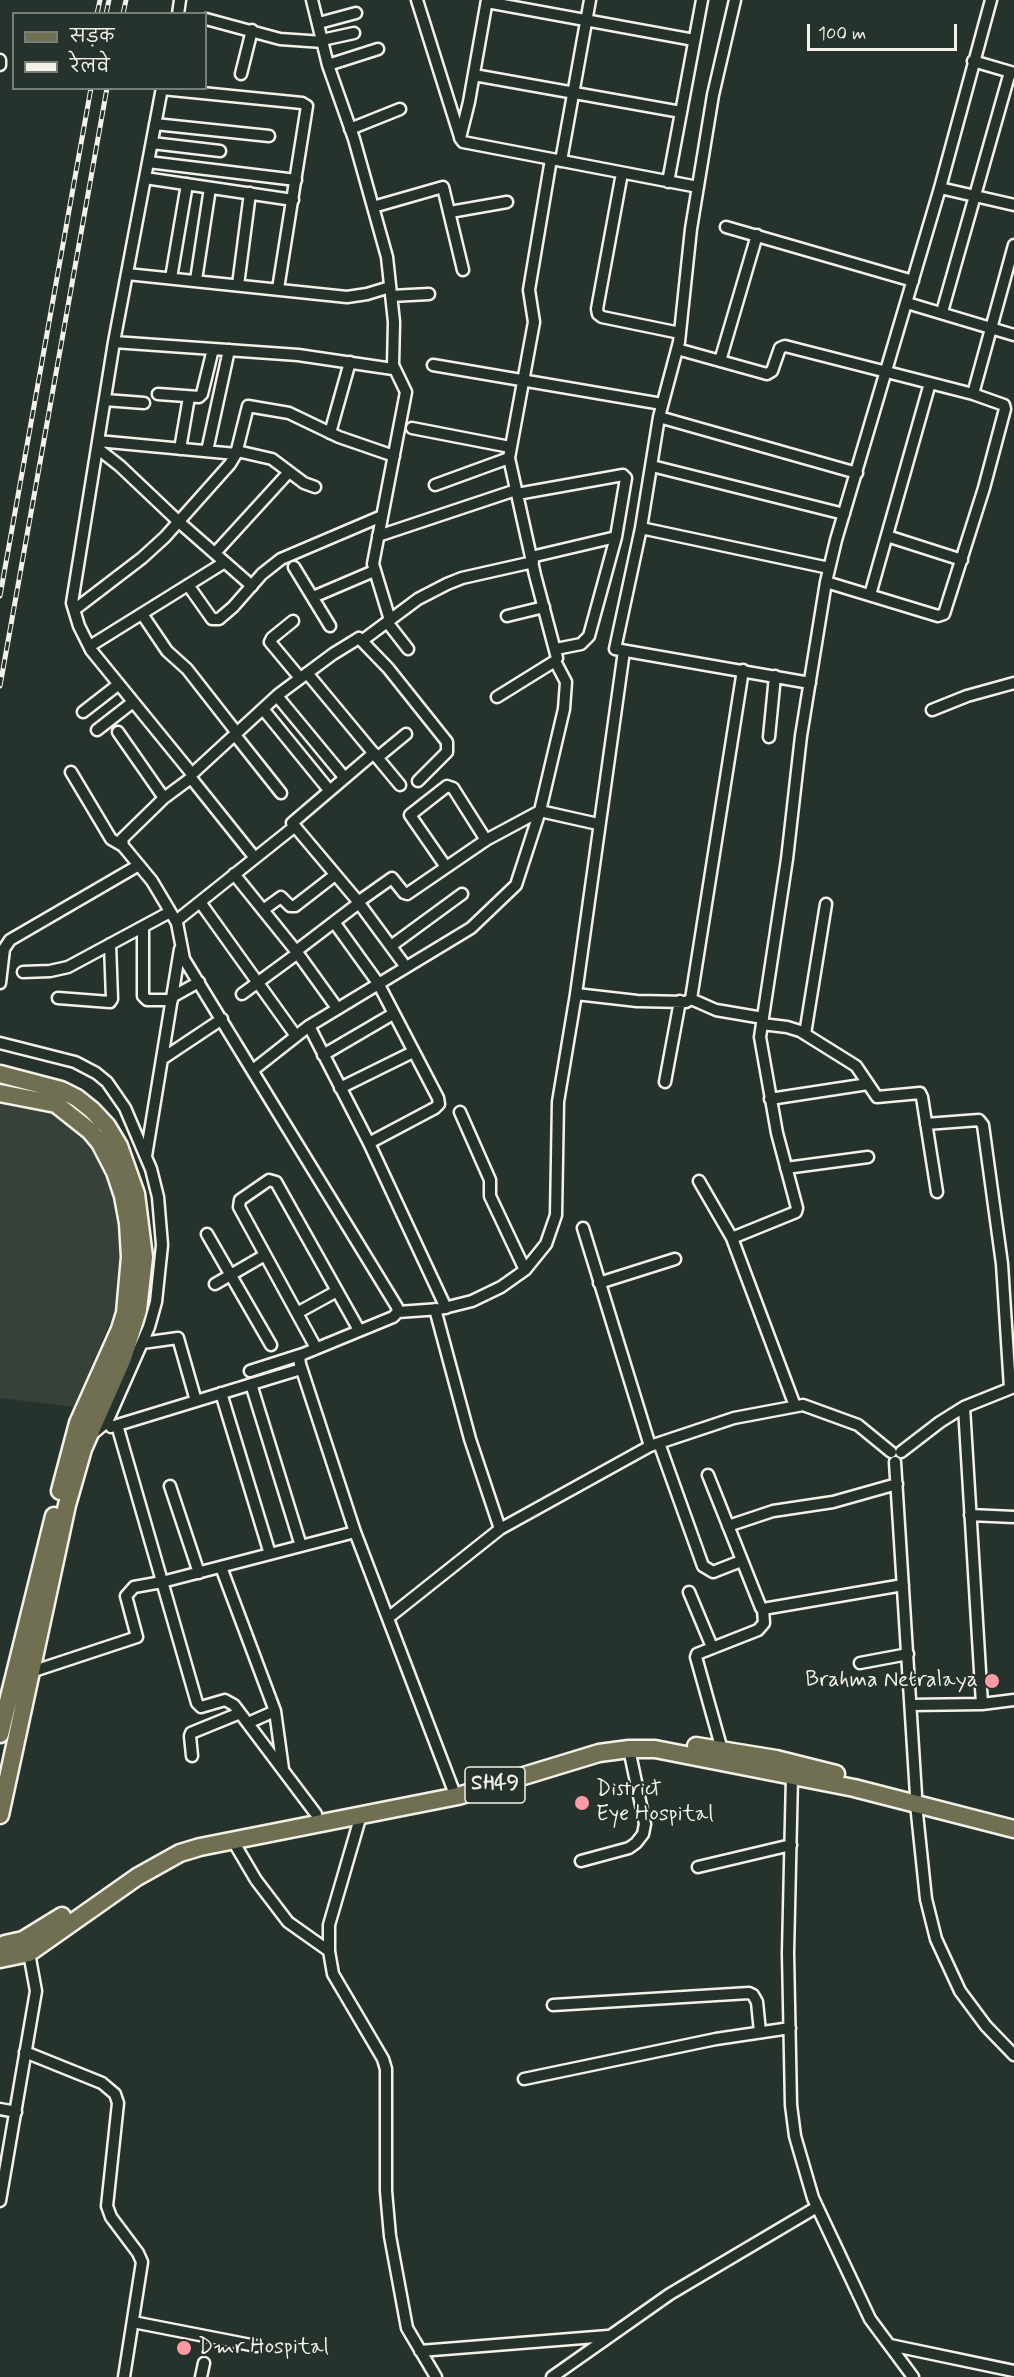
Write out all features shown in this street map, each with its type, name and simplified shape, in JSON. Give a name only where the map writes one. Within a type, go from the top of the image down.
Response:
[{"type":"main road","points":[[0,1074],[61,1089],[85,1104],[107,1126],[119,1146],[136,1194],[138,1310],[123,1358],[92,1434],[68,1505],[0,1734]]},
{"type":"main road","points":[[0,1093],[50,1101],[62,1107],[90,1131],[115,1172],[137,1257],[120,1329],[71,1444],[47,1570],[31,1672],[0,1815]]},
{"type":"main road","name":"SH49","points":[[1,1949],[38,1932],[144,1860],[185,1842],[316,1814],[454,1791],[598,1743],[650,1738],[776,1759],[1014,1829]]},
{"type":"main road","name":"SH49","points":[[1,1949],[29,1953],[158,1864],[180,1853],[361,1815],[599,1753],[629,1749],[655,1749],[1014,1820]]},
{"type":"street","points":[[312,0],[328,65],[350,129],[387,257],[394,322],[393,369],[406,392],[373,557],[374,571],[388,621],[408,649]]},
{"type":"street","points":[[417,0],[460,138],[466,144],[698,187]]},
{"type":"street","points":[[497,697],[557,658],[509,453],[534,322],[529,290],[556,160],[573,92],[590,0]]},
{"type":"street","points":[[668,182],[702,0]]},
{"type":"street","points":[[735,0],[713,95],[691,229],[680,333],[658,417],[642,528],[615,650],[810,683]]},
{"type":"street","points":[[732,1238],[796,1212],[797,1208],[770,1100],[760,1044],[787,859],[801,736],[829,568],[940,188],[991,0]]},
{"type":"street","points":[[460,138],[487,1],[694,40]]},
{"type":"street","points":[[319,23],[356,13]]},
{"type":"street","points":[[207,19],[280,39],[323,41],[354,33]]},
{"type":"street","points":[[241,74],[252,30]]},
{"type":"street","points":[[328,65],[378,49]]},
{"type":"street","points":[[0,60],[0,65]]},
{"type":"street","points":[[942,312],[1012,73],[973,61]]},
{"type":"street","points":[[474,75],[681,112]]},
{"type":"street","points":[[162,90],[114,342],[72,603],[79,626],[90,646],[255,858]]},
{"type":"street","points":[[172,90],[307,106],[278,289]]},
{"type":"street","points":[[350,129],[400,109]]},
{"type":"street","points":[[155,124],[270,136]]},
{"type":"street","points":[[152,143],[220,151]]},
{"type":"street","points":[[148,162],[296,180]]},
{"type":"street","points":[[622,173],[597,309],[598,314],[602,317],[680,333]]},
{"type":"street","points":[[145,178],[293,200]]},
{"type":"street","points":[[171,278],[187,184]]},
{"type":"street","points":[[373,207],[441,187],[445,190],[463,270]]},
{"type":"street","points":[[196,280],[210,188]]},
{"type":"street","points":[[940,188],[1014,205]]},
{"type":"street","points":[[238,285],[250,194]]},
{"type":"street","points":[[450,212],[507,202]]},
{"type":"street","points":[[726,227],[913,280]]},
{"type":"street","points":[[720,361],[757,235]]},
{"type":"street","points":[[973,394],[1014,245]]},
{"type":"street","points":[[127,274],[347,297],[391,291],[429,294]]},
{"type":"street","points":[[907,303],[1014,335]]},
{"type":"street","points":[[114,342],[298,355],[393,369]]},
{"type":"street","points":[[677,349],[767,375],[772,371],[780,348],[785,346],[1009,404],[1005,409],[947,610],[942,616],[826,582]]},
{"type":"street","points":[[158,394],[200,397],[213,349]]},
{"type":"street","points":[[207,451],[229,350]]},
{"type":"street","points":[[330,433],[350,362]]},
{"type":"street","points":[[433,365],[662,404]]},
{"type":"street","points":[[870,596],[930,383]]},
{"type":"street","points":[[180,449],[189,397]]},
{"type":"street","points":[[105,400],[144,403]]},
{"type":"street","points":[[74,610],[142,558],[179,522],[237,453],[248,406],[289,413],[330,433],[394,456]]},
{"type":"street","points":[[658,417],[857,472]]},
{"type":"street","points":[[412,428],[509,453]]},
{"type":"street","points":[[98,444],[237,453],[272,459],[304,483],[315,487]]},
{"type":"street","points":[[98,444],[179,522],[252,585]]},
{"type":"street","points":[[435,485],[509,453]]},
{"type":"street","points":[[652,466],[844,514]]},
{"type":"street","points":[[214,553],[289,472]]},
{"type":"street","points":[[378,536],[517,492],[622,475],[626,478],[616,537],[588,640],[581,644],[556,649]]},
{"type":"street","points":[[188,585],[216,620],[234,607],[252,585],[281,559],[382,516]]},
{"type":"street","points":[[642,528],[829,568]]},
{"type":"street","points":[[886,536],[962,560]]},
{"type":"street","points":[[363,640],[418,599],[447,584],[616,537]]},
{"type":"street","points":[[90,646],[225,562]]},
{"type":"street","points":[[294,567],[330,626]]},
{"type":"street","points":[[313,597],[374,571]]},
{"type":"street","points":[[507,616],[544,607]]},
{"type":"street","points":[[142,614],[167,651],[187,669],[281,793]]},
{"type":"street","points":[[293,621],[270,642],[376,755],[400,785]]},
{"type":"street","points":[[123,846],[122,839],[164,798],[277,696],[356,639],[363,640],[447,742],[447,752],[418,781]]},
{"type":"street","points":[[250,1371],[303,1354],[393,1317],[398,1312],[440,1309],[472,1301],[501,1287],[525,1270],[546,1244],[556,1215],[558,1102],[576,994],[624,651]]},
{"type":"street","points":[[253,1070],[309,1026],[471,928],[516,885],[540,811],[564,709],[566,682],[555,661]]},
{"type":"street","points":[[691,999],[742,670]]},
{"type":"street","points":[[769,737],[775,676]]},
{"type":"street","points":[[932,710],[967,696],[1014,683]]},
{"type":"street","points":[[83,712],[118,684]]},
{"type":"street","points":[[277,696],[344,777]]},
{"type":"street","points":[[97,730],[133,702]]},
{"type":"street","points":[[263,709],[329,790]]},
{"type":"street","points":[[118,732],[164,798]]},
{"type":"street","points":[[406,734],[344,777],[294,820],[294,826],[359,903],[406,967]]},
{"type":"street","points":[[71,772],[111,839],[123,846],[152,881],[173,916],[184,959],[222,1018],[275,1111],[392,1298],[398,1312]]},
{"type":"street","points":[[446,867],[410,815],[447,786],[453,788],[486,840]]},
{"type":"street","points":[[242,994],[392,878],[407,894],[486,840],[540,811],[598,824]]},
{"type":"street","points":[[22,972],[58,970],[142,927],[173,916],[200,902],[294,826]]},
{"type":"street","points":[[0,983],[4,949],[10,940],[139,865]]},
{"type":"street","points":[[234,874],[297,952],[337,1008]]},
{"type":"street","points":[[263,910],[281,897],[291,906],[295,906],[336,875]]},
{"type":"street","points":[[391,946],[462,894]]},
{"type":"street","points":[[200,902],[296,1036]]},
{"type":"street","points":[[806,1035],[826,904]]},
{"type":"street","points":[[334,922],[378,983],[438,1098],[439,1104],[369,1143]]},
{"type":"street","points":[[142,927],[143,996],[147,1000],[172,998],[200,982]]},
{"type":"street","points":[[58,998],[110,1002],[112,999],[110,944]]},
{"type":"street","points":[[146,1156],[181,946]]},
{"type":"street","points":[[576,994],[637,1001],[680,1002],[691,999],[716,1010],[794,1028],[856,1066],[874,1094],[881,1098],[920,1093],[937,1192]]},
{"type":"street","points":[[665,1082],[680,1002]]},
{"type":"street","points":[[323,1055],[393,1014]]},
{"type":"street","points":[[162,1059],[222,1018]]},
{"type":"street","points":[[309,1026],[369,1143],[440,1309],[470,1439],[500,1529]]},
{"type":"street","points":[[0,1043],[75,1062],[96,1073],[116,1093],[125,1108],[146,1156],[158,1197],[162,1245],[156,1302],[142,1343],[107,1422],[92,1434]]},
{"type":"street","points":[[340,1088],[413,1052]]},
{"type":"street","points":[[770,1100],[868,1084]]},
{"type":"street","points":[[460,1112],[490,1180],[490,1196],[525,1270]]},
{"type":"street","points":[[896,1456],[940,1422],[964,1407],[1012,1387],[1002,1264],[983,1125],[979,1120],[926,1124]]},
{"type":"street","points":[[786,1168],[868,1157]]},
{"type":"street","points":[[316,1348],[239,1203],[269,1180],[273,1179],[276,1182],[358,1330]]},
{"type":"street","points":[[699,1181],[732,1238],[795,1407]]},
{"type":"street","points":[[583,1228],[599,1283],[654,1445],[703,1566],[713,1572],[741,1561]]},
{"type":"street","points":[[207,1234],[271,1345]]},
{"type":"street","points":[[215,1284],[265,1255]]},
{"type":"street","points":[[599,1283],[675,1259]]},
{"type":"street","points":[[297,1313],[337,1291]]},
{"type":"street","points":[[142,1343],[178,1338],[196,1401]]},
{"type":"street","points":[[303,1354],[299,1357],[301,1369],[355,1532],[454,1791]]},
{"type":"street","points":[[92,1434],[301,1369]]},
{"type":"street","points":[[251,1384],[301,1546]]},
{"type":"street","points":[[221,1393],[270,1554]]},
{"type":"street","points":[[388,1618],[500,1529],[654,1445],[734,1418],[803,1405],[858,1425],[896,1456],[916,1799],[926,1899],[936,1939],[960,1991],[986,2026],[1014,2055]]},
{"type":"street","points":[[964,1407],[982,1704]]},
{"type":"street","points":[[117,1425],[197,1703],[201,1707],[225,1700],[230,1701],[316,1814]]},
{"type":"street","points":[[708,1475],[759,1606],[764,1609],[903,1586]]},
{"type":"street","points":[[728,1526],[773,1511],[833,1502],[897,1484]]},
{"type":"street","points":[[170,1486],[199,1573]]},
{"type":"street","points":[[970,1515],[1014,1517]]},
{"type":"street","points":[[31,1672],[137,1637],[126,1596],[134,1587],[199,1573],[355,1532]]},
{"type":"street","points":[[221,1567],[275,1711],[283,1770]]},
{"type":"street","points":[[689,1592],[712,1647]]},
{"type":"street","points":[[722,1750],[696,1657],[700,1651],[758,1630],[764,1623],[764,1609]]},
{"type":"street","points":[[860,1663],[908,1654]]},
{"type":"street","points":[[911,1705],[1014,1701]]},
{"type":"street","points":[[248,1723],[275,1711]]},
{"type":"street","points":[[192,1756],[191,1733],[240,1713]]},
{"type":"street","points":[[581,1861],[629,1848],[643,1834],[645,1824],[629,1749]]},
{"type":"street","points":[[792,1776],[788,1953],[791,2105],[795,2136],[817,2207],[870,2319],[913,2377]]},
{"type":"street","points":[[361,1815],[329,1925],[329,1951],[333,1974],[383,2059],[386,2069],[386,2191],[390,2236],[407,2328],[436,2377]]},
{"type":"street","points":[[233,1841],[256,1880],[288,1922],[329,1951]]},
{"type":"street","points":[[698,1867],[791,1845]]},
{"type":"street","points":[[1,2193],[36,1991],[29,1953]]},
{"type":"street","points":[[553,2005],[749,1993],[753,1995],[756,2002],[760,2032]]},
{"type":"street","points":[[524,2079],[716,2039],[790,2028]]},
{"type":"street","points":[[26,2052],[102,2083],[115,2094],[118,2103],[107,2206],[111,2217],[138,2253],[142,2262],[124,2377]]},
{"type":"street","points":[[0,2109],[16,2112]]},
{"type":"street","points":[[552,2377],[670,2294],[817,2207]]},
{"type":"street","points":[[134,2322],[256,2346]]},
{"type":"street","points":[[420,2351],[610,2336]]},
{"type":"street","points":[[890,2345],[1014,2371]]},
{"type":"street","points":[[201,2377],[204,2363]]},
{"type":"shaded area","points":[[0,1096],[68,1105],[109,1149],[127,1282],[74,1407],[0,1398]]},
{"type":"railway","points":[[97,12],[100,0]]},
{"type":"railway","points":[[106,12],[109,0]]},
{"type":"railway","points":[[123,12],[126,0]]},
{"type":"railway","points":[[0,596],[91,90]]},
{"type":"railway","points":[[0,686],[107,90]]},
{"type":"place","name":"Brahma Netralaya","points":[[992,1681]]},
{"type":"place","name":"District Eye Hospital","points":[[582,1803]]},
{"type":"place","name":"Dmr Hospital","points":[[184,2348]]}]
